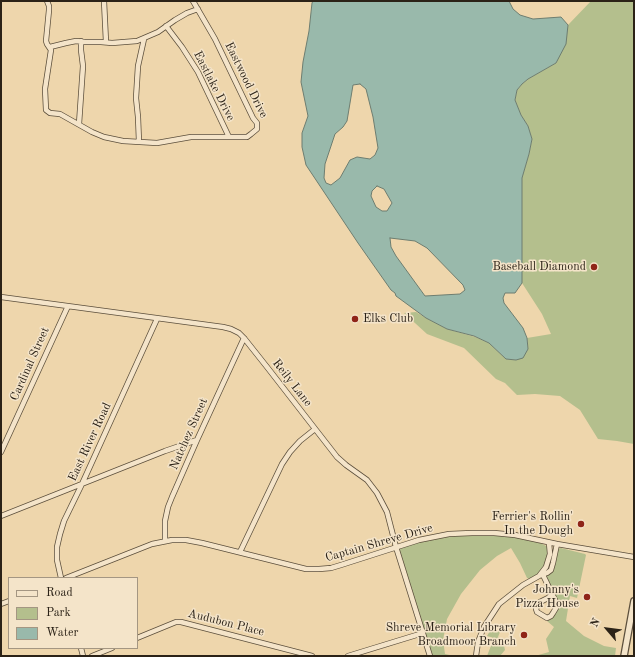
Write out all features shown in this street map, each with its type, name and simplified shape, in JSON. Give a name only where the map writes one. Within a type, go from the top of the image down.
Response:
[{"type":"street","name":"Eastwood Drive","points":[[48,1],[49,10],[46,41],[51,50],[45,89],[46,110],[50,113],[60,114],[104,137],[123,141],[157,143],[191,137],[247,137],[257,129],[257,124],[215,39],[193,1]]},
{"type":"street","points":[[104,1],[106,42]]},
{"type":"street","points":[[50,47],[66,43],[112,43],[131,42],[144,39],[158,32],[187,13],[198,9]]},
{"type":"street","name":"Eastlake Drive","points":[[166,26],[198,72],[229,136]]},
{"type":"street","points":[[139,142],[136,98],[138,66],[144,39]]},
{"type":"street","points":[[79,124],[83,66],[81,42]]},
{"type":"street","name":"Reily Lane","points":[[1,297],[223,327],[239,333],[337,457],[367,480],[378,493],[387,512],[396,547],[430,656]]},
{"type":"street","name":"Cardinal Street","points":[[1,452],[68,306]]},
{"type":"street","name":"East River Road","points":[[61,577],[57,560],[60,534],[64,521],[157,318]]},
{"type":"street","name":"Natchez Street","points":[[165,541],[168,507],[244,338]]},
{"type":"street","points":[[240,552],[282,464],[300,441],[314,429]]},
{"type":"street","points":[[1,516],[165,451],[197,440]]},
{"type":"street","name":"Captain Shreve Drive","points":[[69,577],[152,544],[179,540],[193,541],[306,569],[331,568],[432,537],[449,534],[474,533],[515,535],[550,543],[634,557]]},
{"type":"street","points":[[541,576],[546,568],[550,554],[550,543]]},
{"type":"street","points":[[476,656],[478,642],[484,627],[499,604],[523,585],[548,574],[554,564],[557,544]]},
{"type":"street","points":[[541,576],[552,594],[556,602],[556,608],[551,616],[547,618],[537,612],[536,608],[540,602],[552,594]]},
{"type":"street","points":[[624,656],[631,633],[634,601]]},
{"type":"street","name":"Audubon Place","points":[[138,638],[176,622],[181,622],[312,656]]},
{"type":"street","points":[[348,656],[423,633]]},
{"type":"street","points":[[92,656],[110,649]]},
{"type":"green space","points":[[591,1],[634,1],[634,444],[598,439],[580,410],[560,396],[535,394],[517,395],[505,383],[496,379],[464,348],[427,334],[404,313],[416,312],[447,329],[475,337],[489,343],[506,359],[516,360],[528,349],[527,338],[551,334],[542,314],[522,283],[522,177],[532,139],[528,126],[521,115],[515,100],[517,90],[522,84],[556,63],[568,25]]},
{"type":"green space","points":[[494,533],[531,538],[548,547],[551,549],[546,567],[532,580],[527,578],[511,548],[497,556],[480,570],[461,594],[447,619],[443,640],[445,654],[454,656],[430,656],[396,547],[449,534]]},
{"type":"green space","points":[[561,548],[586,555],[577,598],[570,596],[566,621],[584,636],[604,646],[616,648],[615,656],[535,656],[549,652],[546,639],[554,627],[547,621],[547,618],[556,608],[543,575],[547,573],[556,549]]},
{"type":"green space","points":[[494,629],[500,632],[498,637],[503,641],[505,650],[500,656],[487,656],[494,638],[487,636],[490,631]]},
{"type":"water","points":[[313,1],[509,1],[513,9],[520,15],[533,19],[561,17],[568,25],[566,44],[556,63],[522,84],[517,90],[515,100],[521,115],[528,126],[532,139],[522,178],[522,283],[515,293],[505,293],[503,298],[504,303],[523,328],[527,338],[528,349],[523,358],[516,360],[506,359],[489,343],[474,336],[447,329],[426,318],[396,296],[358,243],[306,165],[302,147],[302,133],[308,116],[301,82]],"holes":[[[360,84],[366,89],[373,117],[378,148],[375,155],[370,159],[357,157],[350,160],[340,178],[331,185],[326,183],[324,178],[325,164],[335,134],[347,121],[353,85]],[[377,186],[384,189],[392,203],[387,211],[382,211],[376,207],[371,196],[372,191]],[[390,238],[415,241],[427,248],[463,285],[465,290],[460,294],[425,296],[391,247]]]},
{"type":"place","name":"Baseball Diamond","points":[[594,267]]},
{"type":"place","name":"Elks Club","points":[[355,319]]},
{"type":"place","name":"Ferrier's Rollin' In the Dough","points":[[581,524]]},
{"type":"place","name":"Johnny's Pizza House","points":[[587,597]]},
{"type":"place","name":"Shreve Memorial Library Broadmoor Branch","points":[[524,635]]}]
